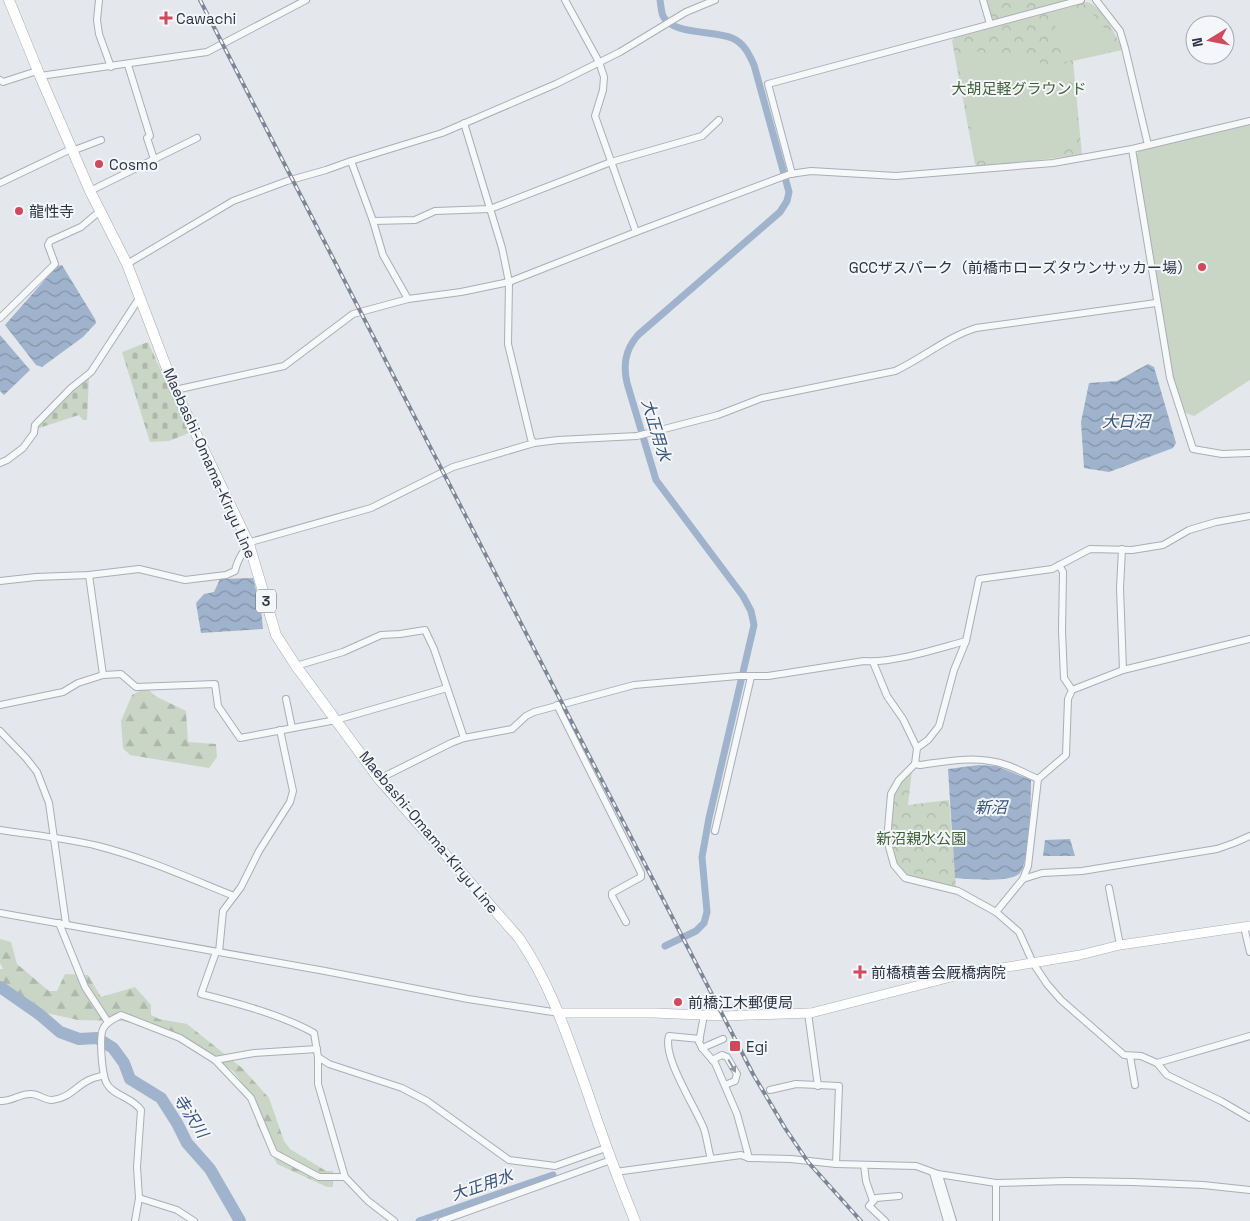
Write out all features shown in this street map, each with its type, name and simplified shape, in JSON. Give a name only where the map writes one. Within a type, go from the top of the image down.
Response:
[{"type":"main road","name":"Maebashi-Omama-Kiryu Line","points":[[9,0],[38,74],[90,191],[128,264],[175,390],[249,544],[272,623],[281,644],[379,779],[519,938],[532,956],[560,1013],[609,1154]]},
{"type":"main road","name":"3","points":[[609,1154],[635,1221]]},
{"type":"street","points":[[99,0],[97,20],[99,34],[111,67]]},
{"type":"street","points":[[288,0],[291,8]]},
{"type":"street","points":[[0,80],[2,82],[38,74],[128,65],[207,52],[306,0]]},
{"type":"street","points":[[565,0],[599,62],[604,77],[603,90],[595,116],[636,232]]},
{"type":"street","points":[[128,264],[233,200],[287,181],[442,133],[556,84],[626,49],[672,19],[702,4],[715,0]]},
{"type":"street","points":[[983,0],[990,24]]},
{"type":"street","points":[[791,174],[768,84],[1081,0]]},
{"type":"street","points":[[1096,0],[1120,31],[1148,145]]},
{"type":"street","points":[[128,65],[150,136],[148,138],[154,159]]},
{"type":"street","points":[[373,220],[414,220],[435,211],[490,209],[611,162],[702,136],[719,120]]},
{"type":"street","points":[[175,390],[284,366],[353,314],[408,299],[461,292],[510,282],[779,177],[804,171],[896,176],[920,175],[1054,163],[1132,149],[1250,121]]},
{"type":"street","points":[[464,123],[502,248],[510,282],[508,344],[531,439],[534,443]]},
{"type":"street","points":[[90,191],[197,138]]},
{"type":"street","points":[[0,182],[72,150],[101,140]]},
{"type":"street","points":[[1132,149],[1170,378],[1193,450],[1222,454],[1250,452]]},
{"type":"street","points":[[351,161],[373,220],[383,255],[408,299]]},
{"type":"street","points":[[0,318],[55,264],[48,245],[50,241],[81,227],[100,212]]},
{"type":"street","points":[[0,463],[24,448],[34,433],[35,425],[71,388],[92,372],[140,297]]},
{"type":"street","points":[[0,581],[36,577],[90,575],[139,569],[185,580],[226,575],[234,571],[237,562],[249,544],[371,508],[453,466],[534,443],[637,436],[718,415],[762,398],[895,371],[956,336],[976,328],[1156,302]]},
{"type":"street","points":[[917,748],[928,740],[938,726],[954,670],[966,641],[979,579],[1052,569],[1090,549],[1132,550],[1163,545],[1189,530],[1216,522],[1250,516]]},
{"type":"street","points":[[1122,549],[1120,588],[1123,670]]},
{"type":"street","points":[[1060,565],[1062,572],[1064,678],[1072,690]]},
{"type":"street","points":[[90,575],[103,675]]},
{"type":"street","points":[[296,666],[343,652],[381,635],[425,630],[434,649],[464,738]]},
{"type":"street","points":[[996,912],[1023,879],[1028,866],[1038,779],[1066,755],[1068,699],[1072,690],[1123,670],[1250,639]]},
{"type":"street","points":[[379,779],[464,738],[512,728],[530,714],[634,685],[738,676],[768,676],[864,661],[873,662],[966,641]]},
{"type":"street","points":[[873,662],[887,696],[903,720],[917,748],[915,764],[899,780],[892,794],[887,840],[894,865],[905,878],[958,891],[996,912],[1019,932],[1033,963],[1047,984],[1061,1000],[1124,1055],[1142,1056],[1157,1063],[1167,1075],[1221,1101],[1250,1118]]},
{"type":"street","points":[[0,705],[63,692],[78,683],[103,675],[121,674],[136,687],[215,684],[218,706],[240,738],[336,720],[447,688]]},
{"type":"street","points":[[715,831],[750,677]]},
{"type":"street","points":[[286,699],[292,728]]},
{"type":"street","points":[[557,705],[641,873],[640,877],[612,893],[626,922]]},
{"type":"street","points":[[280,730],[293,791],[290,802],[259,851],[241,887],[223,911],[218,952],[201,994],[229,1001],[300,1025],[314,1033],[318,1057],[318,1084],[345,1177],[368,1201],[394,1221]]},
{"type":"street","points":[[0,731],[37,772],[49,803],[63,923],[85,987],[108,1022]]},
{"type":"street","points":[[915,764],[955,760],[990,760],[1005,764],[1038,779]]},
{"type":"street","points":[[0,830],[53,837],[97,846],[147,861],[234,896]]},
{"type":"street","points":[[1023,879],[1042,873],[1082,871],[1217,849],[1250,836]]},
{"type":"street","points":[[1109,888],[1120,945]]},
{"type":"street","points":[[0,913],[63,923],[468,999],[560,1013],[704,1015],[808,1013],[828,1010],[959,975],[1080,955],[1120,945],[1247,926],[1250,952]]},
{"type":"street","points":[[808,1013],[818,1086]]},
{"type":"street","points":[[136,1221],[140,1198],[137,1167],[141,1110],[135,1102],[114,1092],[107,1085],[104,1075],[102,1048],[102,1030],[108,1022],[122,1015],[180,1038],[215,1060],[251,1098],[274,1153],[319,1177],[345,1177]]},
{"type":"street","points":[[704,1015],[700,1038],[702,1048],[715,1064],[737,1114],[748,1158]]},
{"type":"street","points":[[700,1038],[669,1036],[667,1043],[674,1066],[704,1128],[711,1159]]},
{"type":"street","points":[[1157,1063],[1250,1036]]},
{"type":"street","points":[[702,1048],[724,1039]]},
{"type":"street","points":[[215,1060],[254,1053],[317,1049]]},
{"type":"street","points":[[712,1060],[722,1055],[727,1057],[737,1074],[735,1081],[724,1085]]},
{"type":"street","points":[[1130,1056],[1135,1086]]},
{"type":"street","points":[[318,1057],[329,1064],[402,1088],[427,1101],[509,1160],[555,1166],[609,1154]]},
{"type":"street","points":[[0,1101],[6,1102],[30,1094],[37,1095],[45,1100],[53,1100],[64,1097],[88,1080],[104,1075]]},
{"type":"street","points":[[770,1090],[796,1084],[839,1086],[836,1164]]},
{"type":"street","points":[[441,1221],[609,1154]]},
{"type":"street","points":[[615,1172],[741,1155],[748,1158],[791,1159],[836,1164],[916,1166],[936,1174],[996,1182],[1134,1182],[1203,1185],[1250,1190]]},
{"type":"street","points":[[864,1165],[866,1181],[873,1201]]},
{"type":"street","points":[[936,1174],[947,1221]]},
{"type":"street","points":[[936,1174],[953,1221]]},
{"type":"street","points":[[996,1182],[996,1221]]},
{"type":"street","points":[[885,1221],[869,1206],[876,1198],[900,1196]]},
{"type":"street","points":[[140,1198],[177,1210],[194,1221]]},
{"type":"green space","points":[[985,0],[1071,0],[991,22]]},
{"type":"green space","name":"大胡足軽グラウンド","points":[[1087,2],[1092,4],[1103,15],[1113,30],[1122,50],[1073,61],[1082,155],[978,167],[975,164],[952,41],[954,38]]},
{"type":"green space","points":[[1088,8],[1113,39],[1116,50],[1064,62],[1053,16]]},
{"type":"green space","points":[[974,51],[1068,68],[1074,117],[1073,131],[1067,143],[1048,157],[1001,163],[977,160],[959,67]]},
{"type":"green space","name":"GCCザスパーク（前橋市ローズタウンサッカー場）","points":[[1250,124],[1250,380],[1194,416],[1183,412],[1173,379],[1136,155],[1139,151]]},
{"type":"green space","points":[[148,342],[189,433],[169,441],[150,442],[122,352]]},
{"type":"green space","points":[[89,377],[87,420],[83,420],[79,415],[36,429],[38,424],[72,389]]},
{"type":"green space","points":[[146,687],[155,696],[186,711],[188,742],[216,744],[217,757],[209,768],[130,755],[123,748],[121,721],[132,695]]},
{"type":"green space","name":"新沼親水公園","points":[[912,770],[908,805],[949,800],[956,888],[910,878],[900,870],[895,861],[890,825],[892,803],[895,790]]},
{"type":"green space","points":[[0,939],[11,942],[17,964],[49,991],[57,991],[65,974],[88,975],[101,997],[135,987],[151,1005],[151,1015],[159,1019],[187,1024],[242,1068],[269,1098],[284,1141],[290,1149],[326,1171],[333,1171],[333,1187],[327,1187],[277,1164],[257,1125],[257,1103],[234,1072],[180,1034],[122,1021],[78,1020],[42,1012],[7,994],[0,993],[0,969],[3,969],[0,963]]},
{"type":"water","points":[[62,265],[96,323],[83,337],[42,367],[36,365],[5,325],[57,266]]},
{"type":"water","points":[[0,335],[30,370],[4,395],[0,391]]},
{"type":"water","name":"大日沼","points":[[1148,364],[1154,367],[1176,443],[1173,448],[1109,472],[1084,468],[1081,422],[1089,383],[1117,381]]},
{"type":"water","points":[[253,578],[261,609],[263,629],[201,633],[196,603],[204,594],[214,592],[220,579]]},
{"type":"water","name":"新沼","points":[[979,765],[996,766],[1031,780],[1026,856],[1020,873],[1015,876],[989,880],[955,878],[948,769]]},
{"type":"water","points":[[1070,839],[1075,856],[1043,856],[1045,840]]},
{"type":"waterway","name":"大正用水","points":[[660,0],[663,16],[675,26],[732,38],[746,49],[754,65],[789,192],[787,201],[780,212],[638,335],[630,346],[626,358],[627,383],[656,480],[743,596],[751,611],[754,625],[709,818],[702,857],[707,912],[704,923],[696,931],[665,946]]},
{"type":"waterway","name":"寺沢川","points":[[0,987],[39,1014],[60,1032],[79,1039],[97,1038],[113,1048],[124,1063],[130,1079],[161,1098],[187,1143],[210,1169],[240,1221]]},
{"type":"waterway","name":"大正用水","points":[[419,1221],[553,1175]]},
{"type":"railway","points":[[200,0],[753,1074],[808,1162],[861,1221]]},
{"type":"place","name":"Cawachi","points":[[166,18]]},
{"type":"place","name":"Cosmo","points":[[99,164]]},
{"type":"place","name":"龍性寺","points":[[19,211]]},
{"type":"place","name":"GCCザスパーク（前橋市ローズタウンサッカー場）","points":[[1202,267]]},
{"type":"place","name":"前橋積善会厩橋病院","points":[[860,972]]},
{"type":"place","name":"前橋江木郵便局","points":[[678,1002]]},
{"type":"place","name":"Egi","points":[[735,1046]]}]
